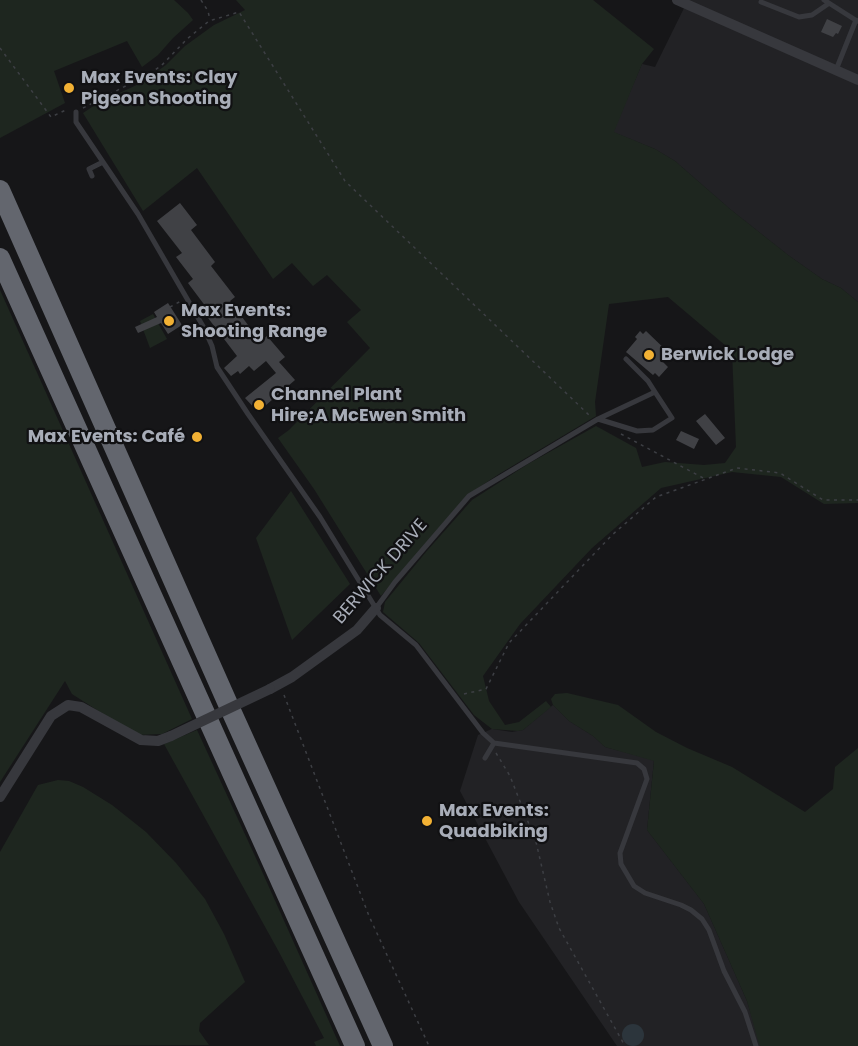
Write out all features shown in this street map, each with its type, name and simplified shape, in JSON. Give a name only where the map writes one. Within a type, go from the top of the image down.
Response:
[{"type":"highway","points":[[0,190],[228,704],[383,1046]]},
{"type":"highway","points":[[0,258],[355,1046]]},
{"type":"street","points":[[677,0],[858,80]]},
{"type":"street","name":"BERWICK DRIVE","points":[[0,797],[51,716],[68,705],[81,706],[141,740],[158,741],[275,687],[357,630],[376,608]]},
{"type":"lane","points":[[761,2],[772,3],[794,16],[805,17],[826,2],[857,21],[836,70]]},
{"type":"lane","points":[[76,112],[76,122],[138,214],[204,328],[212,346],[217,367],[320,517],[380,615],[416,645],[492,746],[637,763],[644,769],[647,779],[620,853],[621,864],[634,886],[692,910],[702,919],[709,930],[724,971],[745,1012],[756,1046]]},
{"type":"lane","points":[[92,176],[90,169],[103,162]]},
{"type":"lane","points":[[597,420],[637,431],[653,430],[672,417],[648,381],[626,359]]},
{"type":"lane","name":"BERWICK DRIVE","points":[[376,608],[469,496],[597,420],[655,392]]},
{"type":"lane","points":[[485,758],[492,746]]},
{"type":"path","points":[[201,0],[208,11],[209,21]]},
{"type":"path","points":[[0,48],[51,117],[67,109],[76,112],[147,75],[161,66],[187,39],[209,21],[239,12],[345,181],[597,420]]},
{"type":"path","points":[[170,307],[187,298]]},
{"type":"path","points":[[616,431],[705,479]]},
{"type":"path","points":[[458,699],[466,693],[486,689],[510,643],[612,535],[656,497],[737,468],[780,473],[823,500],[858,500]]},
{"type":"path","points":[[275,687],[369,916],[429,1046]]},
{"type":"path","points":[[492,746],[506,768],[536,842],[554,919],[626,1046]]},
{"type":"shaded area","points":[[0,0],[174,0],[193,20],[158,55],[142,67],[127,41],[54,71],[65,103],[0,138]]},
{"type":"shaded area","points":[[236,0],[593,0],[654,49],[642,64],[614,132],[655,149],[675,161],[788,255],[822,279],[841,288],[858,302],[858,503],[824,504],[781,477],[732,472],[661,488],[592,548],[520,624],[483,676],[489,701],[505,725],[519,722],[546,701],[551,707],[523,730],[518,731],[492,729],[474,715],[419,643],[383,612],[385,602],[472,500],[528,464],[596,426],[636,448],[642,467],[665,462],[704,465],[725,463],[736,447],[732,351],[668,297],[609,304],[595,402],[596,416],[469,494],[381,596],[314,489],[278,438],[289,430],[370,348],[347,322],[361,310],[327,275],[313,286],[292,263],[273,279],[197,168],[143,211],[83,113],[98,103],[141,83],[214,25],[245,10]]},
{"type":"shaded area","points":[[688,0],[858,0],[858,302],[841,288],[822,279],[788,255],[675,161],[655,149],[613,132],[642,64],[655,67]]},
{"type":"shaded area","points":[[0,290],[192,719],[162,734],[136,735],[72,694],[65,681],[0,782]]},
{"type":"shaded area","points":[[153,314],[167,339],[150,348],[140,321]]},
{"type":"shaded area","points":[[291,491],[350,584],[292,640],[256,538]]},
{"type":"shaded area","points":[[567,693],[618,705],[656,732],[732,767],[805,812],[833,789],[835,767],[858,748],[858,1046],[761,1046],[759,1044],[747,1001],[704,904],[647,830],[654,761],[605,747],[593,736],[569,721],[553,705],[551,699],[555,694]]},
{"type":"shaded area","points":[[553,705],[569,721],[593,736],[605,747],[654,760],[647,830],[704,904],[747,1001],[761,1046],[617,1046],[519,902],[460,791],[478,735],[492,729],[512,732],[523,730]]},
{"type":"shaded area","points":[[197,730],[340,1046],[316,1046],[314,1042],[324,1038],[164,744]]},
{"type":"shaded area","points":[[58,780],[69,781],[83,787],[112,805],[146,832],[176,863],[205,899],[224,934],[245,982],[200,1023],[199,1031],[209,1045],[0,1046],[0,852],[38,785]]},
{"type":"shaded area","points":[[633,1024],[641,1027],[644,1035],[641,1043],[633,1046],[625,1043],[622,1035],[625,1027]]},
{"type":"building","points":[[827,19],[842,26],[838,34],[836,33],[833,37],[821,32]]},
{"type":"building","points":[[180,203],[197,225],[191,230],[215,262],[211,266],[235,297],[230,301],[260,341],[267,336],[285,357],[279,362],[295,380],[258,412],[245,398],[276,373],[266,361],[254,371],[249,366],[240,374],[238,371],[231,376],[224,368],[237,356],[208,318],[212,315],[188,283],[193,279],[176,257],[182,253],[157,221]]},
{"type":"building","points":[[168,303],[182,325],[168,334],[161,323],[138,333],[135,327],[157,317],[154,312]]},
{"type":"building","name":"Berwick Lodge","points":[[640,331],[643,334],[646,331],[670,354],[663,362],[668,367],[659,377],[655,373],[653,375],[626,352],[637,339],[635,337]]},
{"type":"building","points":[[705,414],[725,438],[716,445],[696,421]]},
{"type":"building","points":[[681,431],[699,439],[694,449],[676,440]]},
{"type":"place","name":"Max Events: Clay Pigeon Shooting","points":[[69,88]]},
{"type":"place","name":"Max Events: Shooting Range","points":[[169,321]]},
{"type":"place","name":"Berwick Lodge","points":[[649,355]]},
{"type":"place","name":"Channel Plant Hire;A McEwen Smith","points":[[259,405]]},
{"type":"place","name":"Max Events: Café","points":[[197,437]]},
{"type":"place","name":"Max Events: Quadbiking","points":[[427,821]]}]
